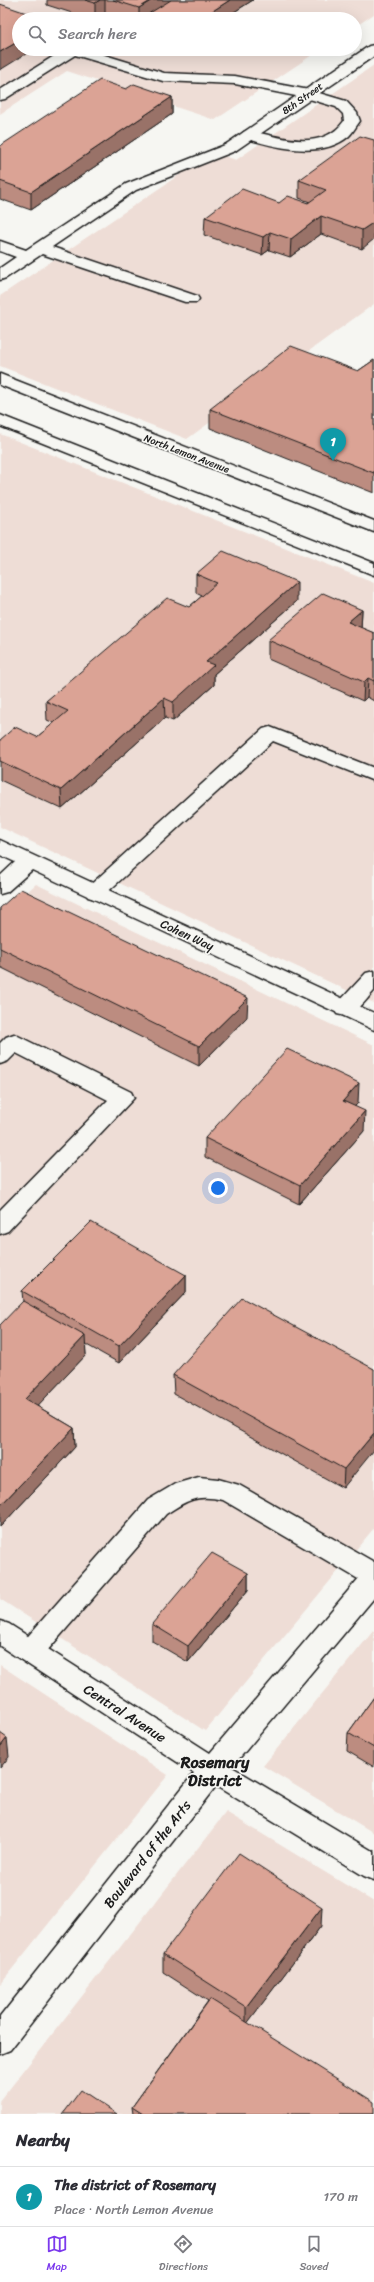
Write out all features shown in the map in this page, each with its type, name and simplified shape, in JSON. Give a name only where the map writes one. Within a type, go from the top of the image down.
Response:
[{"type":"street","name":"8th Street","points":[[0,275],[131,187],[152,176],[208,158],[230,148],[374,48]]},
{"type":"street","points":[[0,96],[63,56]]},
{"type":"street","points":[[93,56],[163,77],[235,80],[309,94],[333,101],[346,108],[352,121],[348,130],[331,140],[307,145],[283,143],[249,135]]},
{"type":"street","points":[[0,246],[33,252],[192,299]]},
{"type":"street","name":"North Lemon Avenue","points":[[0,379],[374,526]]},
{"type":"street","points":[[0,420],[374,569]]},
{"type":"street","points":[[95,892],[270,733],[374,775]]},
{"type":"street","name":"Cohen Way","points":[[0,847],[374,1022]]},
{"type":"street","points":[[0,887],[29,861]]},
{"type":"street","points":[[345,1009],[374,978]]},
{"type":"street","points":[[0,1056],[14,1042],[123,1098],[0,1226]]},
{"type":"street","points":[[30,1652],[157,1507],[172,1496],[192,1486],[213,1487],[230,1492],[374,1575]]},
{"type":"street","name":"Boulevard of the Arts","points":[[0,2040],[213,1770],[374,1579]]},
{"type":"street","name":"Central Avenue","points":[[0,1632],[213,1770],[374,1867]]},
{"type":"shaded area","points":[[0,0],[374,0],[374,14],[362,22],[362,12],[12,12],[12,56],[311,56],[215,120],[67,71],[0,114]]},
{"type":"shaded area","points":[[374,65],[374,304],[187,439],[0,366],[0,296],[213,152],[236,160]]},
{"type":"shaded area","points":[[0,434],[374,583],[374,1003],[0,827]]},
{"type":"shaded area","points":[[36,884],[374,1045],[374,1528],[205,1731],[0,1599],[0,916]]},
{"type":"shaded area","points":[[374,1630],[374,1833],[263,1766]]},
{"type":"shaded area","points":[[0,1665],[168,1775],[0,1984]]},
{"type":"shaded area","points":[[226,1812],[374,1902],[374,2114],[0,2114],[0,2101]]},
{"type":"building","points":[[85,0],[100,0],[95,3]]},
{"type":"building","points":[[113,0],[152,0],[139,8]]},
{"type":"building","points":[[171,0],[230,0],[211,12],[151,12]]},
{"type":"building","points":[[0,4],[23,12],[12,12],[12,45],[0,52]]},
{"type":"building","points":[[100,80],[126,89],[134,84],[172,97],[31,192],[0,181],[0,146]]},
{"type":"building","points":[[360,136],[374,140],[374,222],[362,230],[321,216],[291,239],[270,232],[263,237],[205,217],[242,189],[279,203],[288,196],[308,203],[326,190],[299,180]]},
{"type":"building","points":[[291,346],[358,371],[374,360],[374,473],[210,409]]},
{"type":"building","points":[[223,551],[297,582],[206,662],[214,665],[173,702],[164,698],[61,790],[0,761],[0,740],[15,727],[37,737],[68,711],[46,701],[167,598],[189,607],[217,583],[196,574]]},
{"type":"building","points":[[323,593],[362,610],[348,622],[374,633],[374,681],[368,678],[364,682],[268,640]]},
{"type":"building","points":[[21,889],[248,998],[199,1046],[0,948],[0,908]]},
{"type":"building","points":[[287,1049],[359,1083],[343,1101],[365,1111],[300,1185],[205,1138]]},
{"type":"building","points":[[91,1222],[186,1275],[119,1346],[22,1291]]},
{"type":"building","points":[[242,1298],[374,1369],[374,1433],[344,1469],[173,1375]]},
{"type":"building","points":[[23,1301],[85,1336],[25,1399],[74,1428],[0,1506],[0,1325]]},
{"type":"building","points":[[212,1553],[248,1573],[188,1646],[152,1624]]},
{"type":"building","points":[[374,1697],[374,1748],[348,1733]]},
{"type":"building","points":[[0,1733],[7,1738],[0,1747]]},
{"type":"building","points":[[239,1853],[322,1907],[246,2007],[163,1954]]},
{"type":"building","points":[[210,1999],[374,2102],[374,2114],[143,2114],[132,2107]]},
{"type":"building","points":[[81,2090],[117,2114],[63,2114]]},
{"type":"place","name":"The district of Rosemary","points":[[333,461]]},
{"type":"district","name":"Rosemary District","points":[[215,1771]]}]
